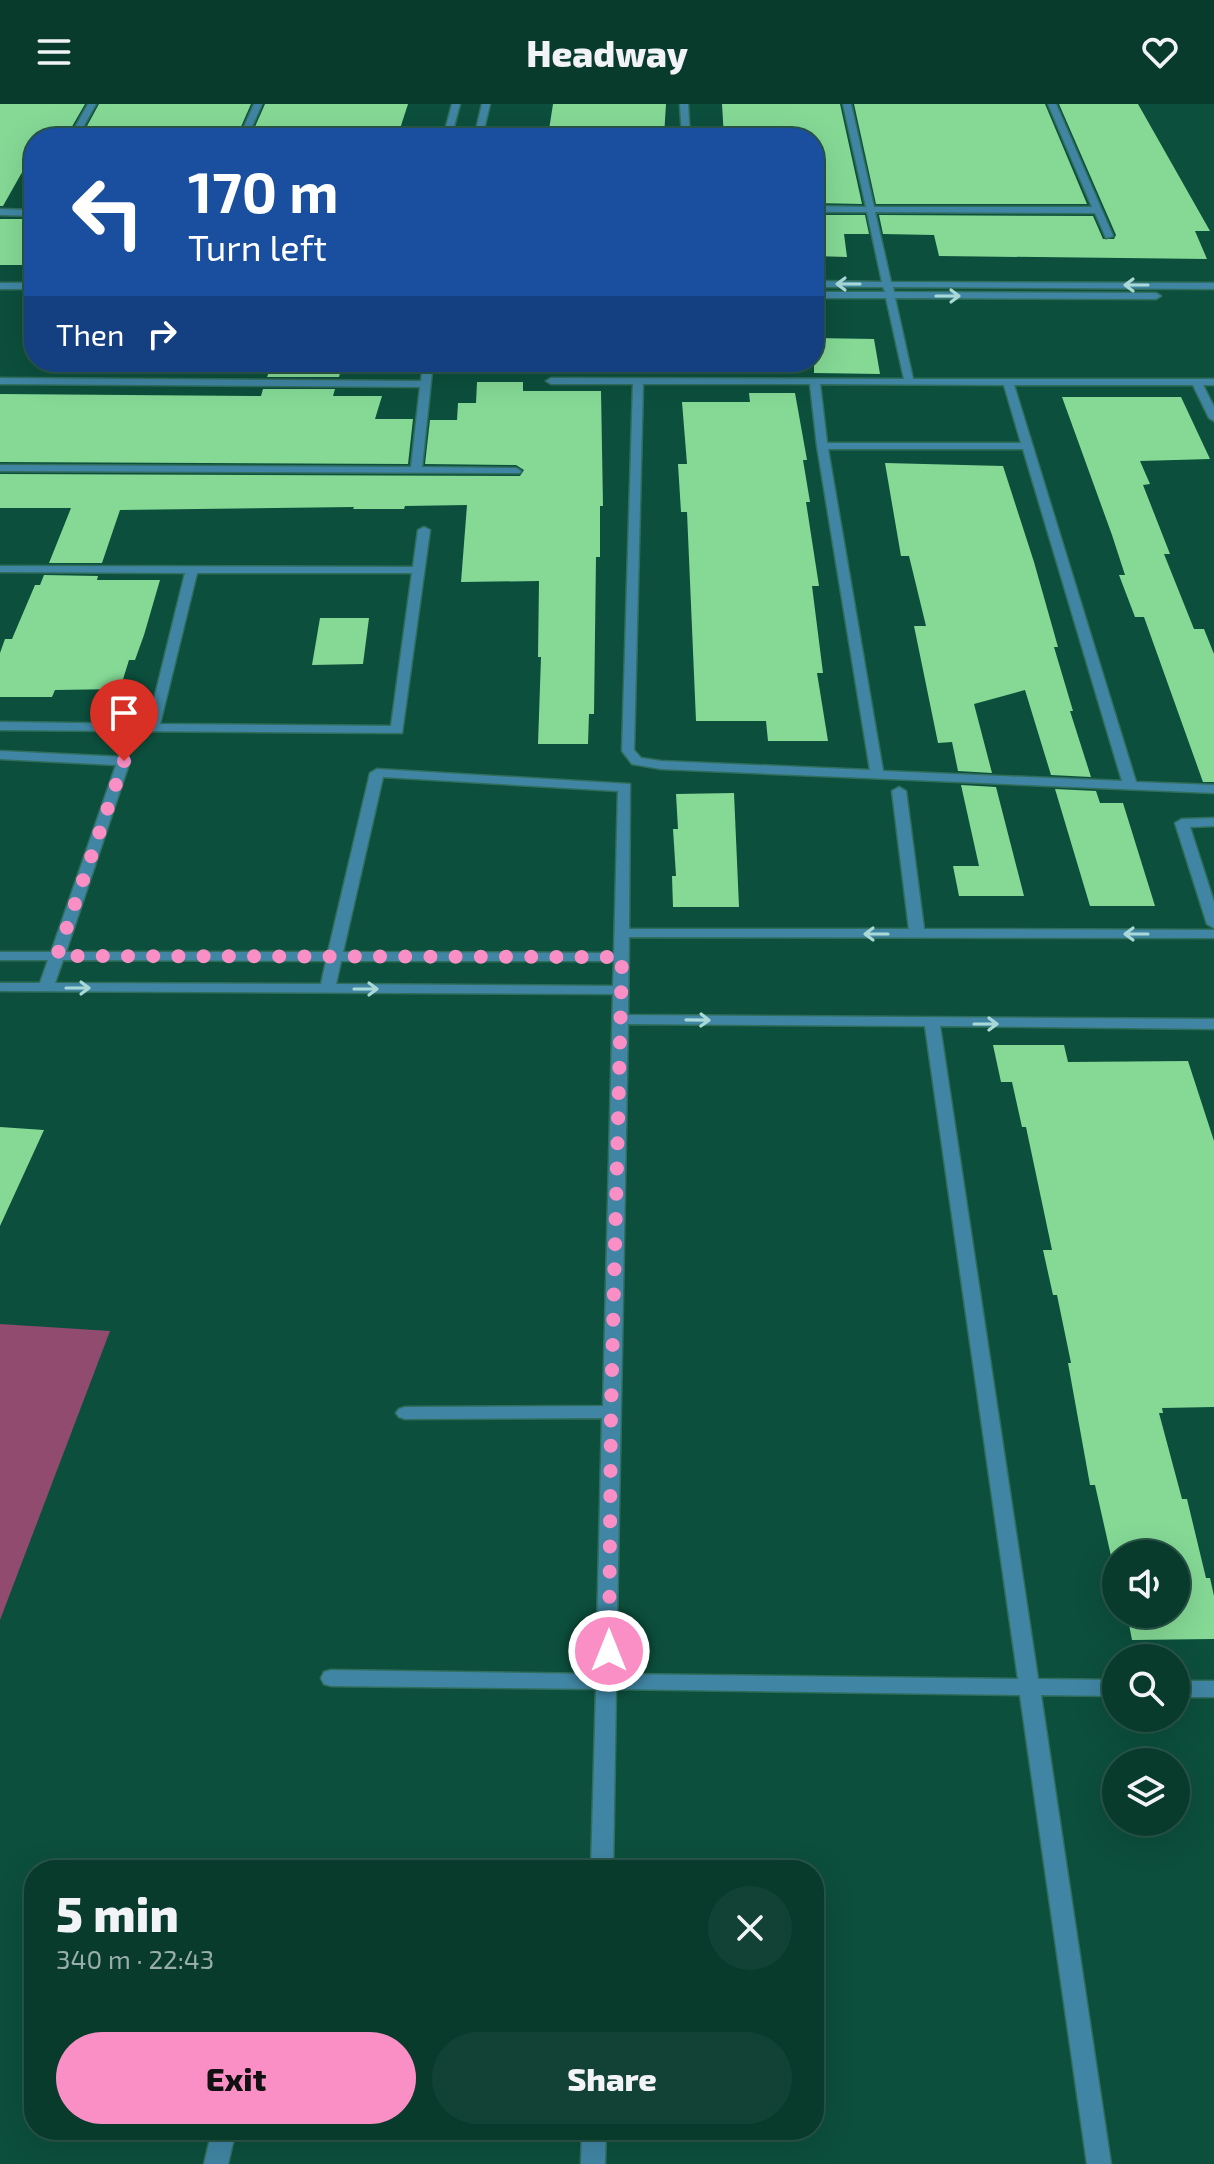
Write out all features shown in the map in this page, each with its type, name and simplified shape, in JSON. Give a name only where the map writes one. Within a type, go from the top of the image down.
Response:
[{"type":"street","points":[[79,128],[92,104]]},
{"type":"street","points":[[247,128],[258,104]]},
{"type":"street","points":[[450,128],[456,104]]},
{"type":"street","points":[[480,128],[486,104]]},
{"type":"street","points":[[684,104],[685,128]]},
{"type":"street","points":[[847,104],[909,381]]},
{"type":"street","points":[[1052,104],[1109,236]]},
{"type":"street","points":[[824,209],[1098,210]]},
{"type":"street","points":[[0,212],[24,211]]},
{"type":"street","points":[[0,275],[24,275]]},
{"type":"street","points":[[824,284],[1214,286]]},
{"type":"street","points":[[0,286],[24,286]]},
{"type":"street","points":[[824,295],[1214,297]]},
{"type":"street","points":[[416,470],[427,372]]},
{"type":"street","points":[[0,381],[425,384]]},
{"type":"street","points":[[551,381],[1214,382]]},
{"type":"street","points":[[638,381],[628,751],[637,761],[661,765],[1214,789]]},
{"type":"street","points":[[815,381],[822,446],[877,774]]},
{"type":"street","points":[[1008,382],[1130,785]]},
{"type":"street","points":[[1197,382],[1214,418]]},
{"type":"street","points":[[822,446],[1028,446]]},
{"type":"street","points":[[0,468],[516,471]]},
{"type":"street","points":[[0,726],[397,730],[424,530]]},
{"type":"street","points":[[0,569],[420,570]]},
{"type":"street","points":[[153,728],[192,569]]},
{"type":"street","points":[[0,755],[124,761],[46,988]]},
{"type":"street","points":[[327,989],[377,773],[625,787],[611,1412],[609,1681],[602,1860]]},
{"type":"street","points":[[899,791],[917,934]]},
{"type":"street","points":[[1214,822],[1182,823],[1214,924]]},
{"type":"street","points":[[622,933],[1214,934]]},
{"type":"street","points":[[0,956],[622,957]]},
{"type":"street","points":[[0,987],[621,990]]},
{"type":"street","points":[[620,1019],[1214,1024]]},
{"type":"street","points":[[932,1024],[1099,2164]]},
{"type":"street","points":[[405,1413],[611,1412]]},
{"type":"street","points":[[331,1678],[1102,1688]]},
{"type":"street","points":[[1190,1689],[1214,1689]]},
{"type":"street","points":[[216,2164],[222,2140]]},
{"type":"street","points":[[593,2164],[594,2140]]},
{"type":"shaded area","points":[[0,1324],[110,1331],[0,1620]]},
{"type":"building","points":[[0,104],[85,104],[71,128],[24,128],[24,169],[3,206],[0,206]]},
{"type":"building","points":[[99,104],[251,104],[240,128],[86,128]]},
{"type":"building","points":[[265,104],[408,104],[400,128],[254,128]]},
{"type":"building","points":[[553,104],[666,104],[664,128],[549,128]]},
{"type":"building","points":[[722,104],[840,104],[862,204],[824,203],[824,128],[723,128]]},
{"type":"building","points":[[854,104],[1045,104],[1087,204],[876,204]]},
{"type":"building","points":[[1059,104],[1138,104],[1210,231],[1195,231],[1207,259],[939,256],[934,235],[883,234],[879,215],[1093,216],[1103,239],[1114,239],[1116,235]]},
{"type":"building","points":[[824,215],[865,215],[869,234],[844,234],[847,257],[824,256]]},
{"type":"building","points":[[0,219],[24,219],[24,265],[0,265]]},
{"type":"building","points":[[824,338],[874,339],[880,374],[814,373],[824,372]]},
{"type":"building","points":[[269,372],[340,372],[339,377],[267,377]]},
{"type":"building","points":[[477,382],[523,382],[523,391],[601,391],[603,506],[600,506],[600,557],[596,557],[594,714],[589,714],[588,744],[538,744],[541,657],[538,657],[539,581],[461,582],[467,505],[405,506],[404,509],[120,510],[102,563],[49,563],[71,508],[0,508],[0,474],[520,476],[524,470],[516,465],[425,464],[430,420],[457,420],[458,403],[476,403]]},
{"type":"building","points":[[263,389],[335,389],[333,396],[382,396],[375,419],[413,419],[408,464],[0,462],[0,394],[261,396]]},
{"type":"building","points":[[749,393],[795,393],[807,460],[803,460],[810,502],[806,502],[819,586],[812,586],[823,673],[817,673],[828,741],[768,741],[766,721],[696,721],[687,512],[681,512],[678,464],[687,464],[682,402],[750,402]]},
{"type":"building","points":[[1062,397],[1181,397],[1210,459],[1140,461],[1150,484],[1143,485],[1170,554],[1164,554],[1194,629],[1204,629],[1214,654],[1214,782],[1203,782],[1144,617],[1135,617],[1119,575],[1125,575],[1112,535]]},
{"type":"building","points":[[885,463],[1003,466],[1034,562],[1058,647],[1054,647],[1073,711],[1070,711],[1091,777],[1051,775],[1025,690],[974,704],[992,773],[958,771],[952,742],[938,743],[914,626],[926,626],[909,556],[901,556]]},
{"type":"building","points":[[44,575],[98,576],[97,580],[160,580],[135,660],[129,660],[120,689],[55,690],[52,697],[0,697],[0,653],[5,639],[12,639],[35,585],[40,585]]},
{"type":"building","points":[[320,618],[369,618],[363,664],[312,665]]},
{"type":"building","points":[[961,785],[996,787],[1024,896],[959,896],[953,866],[979,866]]},
{"type":"building","points":[[1055,789],[1096,791],[1100,803],[1123,803],[1155,906],[1090,906]]},
{"type":"building","points":[[734,793],[739,907],[673,907],[672,876],[676,876],[673,829],[678,829],[676,794]]},
{"type":"building","points":[[993,1045],[1064,1045],[1068,1062],[1188,1061],[1214,1141],[1214,1407],[1162,1408],[1163,1413],[1159,1413],[1182,1499],[1187,1499],[1206,1578],[1210,1578],[1214,1596],[1214,1639],[1132,1640],[1130,1628],[1190,1628],[1190,1540],[1107,1540],[1095,1485],[1090,1485],[1068,1363],[1071,1363],[1057,1295],[1053,1295],[1043,1250],[1052,1250],[1026,1127],[1022,1127],[1012,1082],[1001,1082]]},
{"type":"building","points":[[0,1127],[44,1130],[0,1226]]},
{"type":"route","points":[[124,761],[57,956],[622,957],[611,1412],[609,1651]]}]
